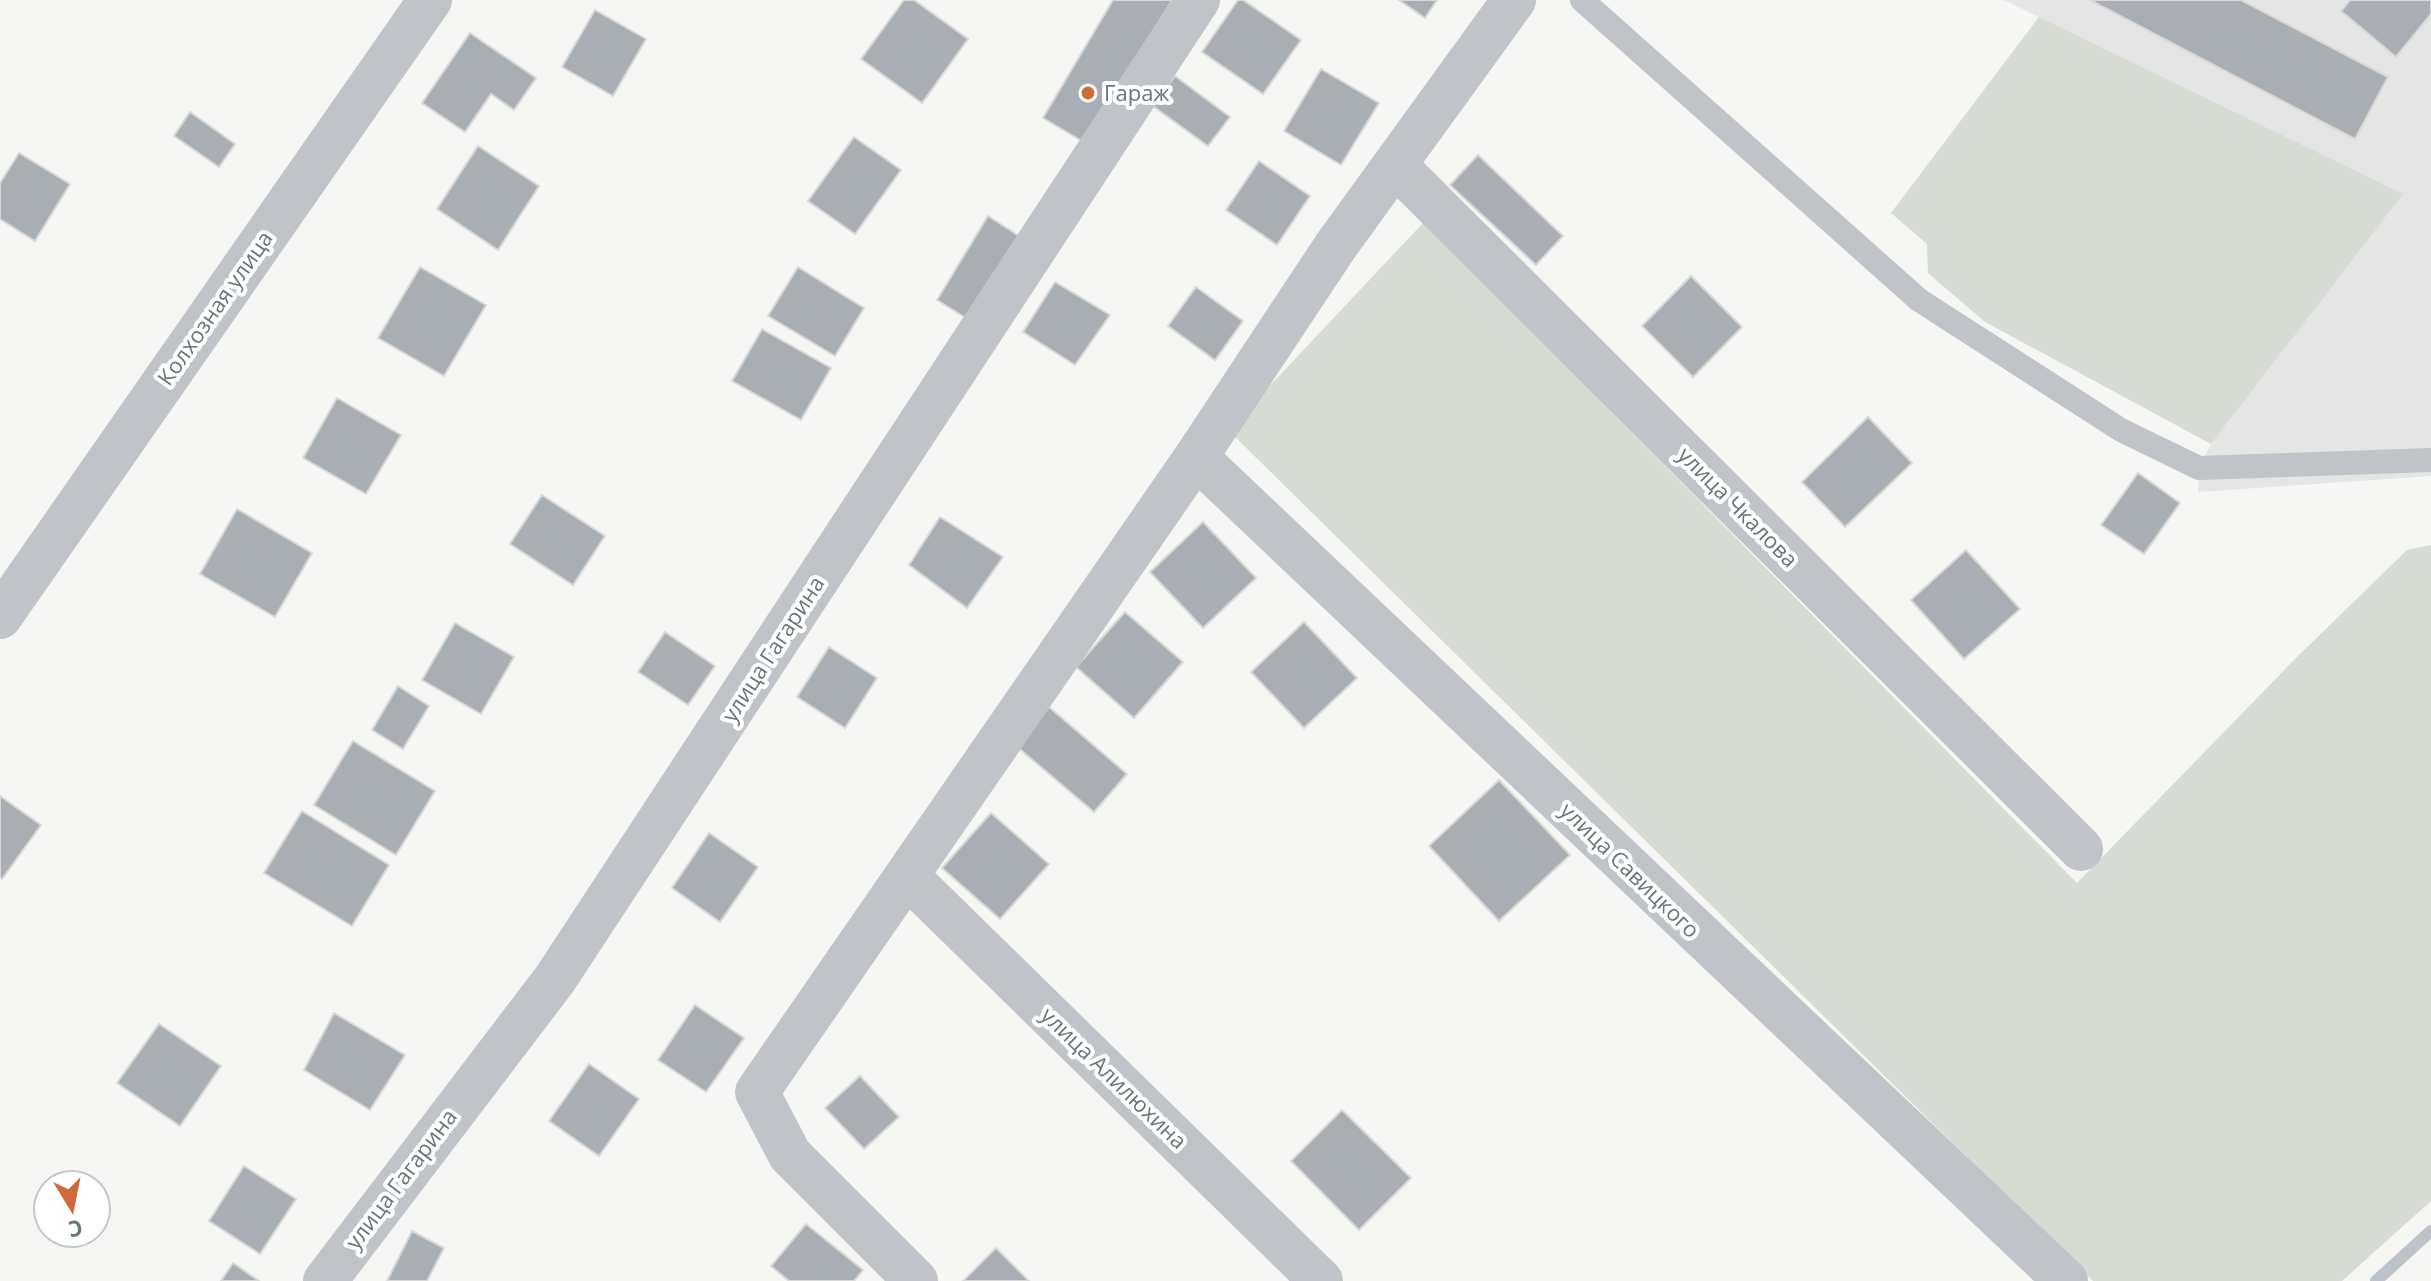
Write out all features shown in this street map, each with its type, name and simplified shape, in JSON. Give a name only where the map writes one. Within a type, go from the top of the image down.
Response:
[{"type":"street","name":"Колхозная улица","points":[[0,617],[430,0]]},
{"type":"street","name":"улица Гагарина","points":[[325,1281],[555,979],[1198,0]]},
{"type":"street","points":[[916,1281],[790,1155],[757,1092],[1196,457],[1335,247],[1514,0]]},
{"type":"street","name":"улица Чкалова","points":[[1395,165],[2081,849]]},
{"type":"street","name":"улица Савицкого","points":[[1196,457],[2066,1281]]},
{"type":"street","name":"улица Алилюхина","points":[[907,876],[1321,1281]]},
{"type":"lane","points":[[1582,0],[1919,300],[2121,430],[2199,468],[2431,460]]},
{"type":"shaded area","points":[[2004,0],[2431,0],[2431,476],[2198,492],[2199,468],[2211,444],[2402,194]]},
{"type":"shaded area","points":[[2039,17],[2403,194],[2211,444],[1985,322],[1928,273],[1927,244],[1891,213]]},
{"type":"shaded area","points":[[1424,222],[2077,883],[2297,657],[2407,550],[2431,545],[2431,1201],[2342,1281],[2093,1281],[1228,430]]},
{"type":"building","points":[[904,0],[914,0],[968,39],[922,103],[861,59]]},
{"type":"building","name":"Гараж","points":[[1113,0],[1172,0],[1087,144],[1043,118]]},
{"type":"building","points":[[1238,0],[1243,0],[1301,40],[1263,94],[1202,52]]},
{"type":"building","points":[[1399,0],[1437,0],[1425,18]]},
{"type":"building","points":[[2090,0],[2241,0],[2388,77],[2355,139]]},
{"type":"building","points":[[2350,0],[2431,0],[2431,14],[2396,57],[2341,11]]},
{"type":"building","points":[[595,10],[646,39],[613,96],[562,67]]},
{"type":"building","points":[[470,33],[536,78],[514,110],[491,94],[465,132],[422,103]]},
{"type":"building","points":[[1321,69],[1379,103],[1341,165],[1284,131]]},
{"type":"building","points":[[1175,76],[1230,117],[1208,146],[1153,106]]},
{"type":"building","points":[[190,112],[235,144],[219,167],[174,136]]},
{"type":"building","points":[[854,137],[901,170],[855,234],[808,201]]},
{"type":"building","points":[[478,146],[539,186],[498,250],[437,209]]},
{"type":"building","points":[[19,153],[70,184],[35,241],[0,219],[0,183]]},
{"type":"building","points":[[1478,155],[1563,236],[1536,265],[1450,185]]},
{"type":"building","points":[[1259,161],[1310,196],[1277,245],[1226,210]]},
{"type":"building","points":[[988,216],[1022,238],[971,321],[937,300]]},
{"type":"building","points":[[420,267],[486,305],[444,376],[378,338]]},
{"type":"building","points":[[798,267],[864,308],[835,356],[768,316]]},
{"type":"building","points":[[1691,276],[1742,327],[1693,377],[1642,326]]},
{"type":"building","points":[[1055,282],[1110,315],[1075,365],[1023,332]]},
{"type":"building","points":[[1196,287],[1243,321],[1215,360],[1168,326]]},
{"type":"building","points":[[762,329],[831,368],[801,420],[732,381]]},
{"type":"building","points":[[337,398],[401,435],[366,494],[303,458]]},
{"type":"building","points":[[1868,417],[1912,463],[1845,527],[1802,482]]},
{"type":"building","points":[[2138,473],[2180,503],[2144,554],[2101,525]]},
{"type":"building","points":[[542,495],[605,536],[573,585],[510,544]]},
{"type":"building","points":[[237,509],[312,553],[275,617],[200,574]]},
{"type":"building","points":[[940,517],[1003,557],[967,608],[909,565]]},
{"type":"building","points":[[1203,522],[1256,578],[1203,628],[1150,572]]},
{"type":"building","points":[[1966,550],[2020,609],[1964,659],[1911,600]]},
{"type":"building","points":[[1125,612],[1183,662],[1134,718],[1076,667]]},
{"type":"building","points":[[1304,622],[1357,678],[1304,728],[1251,672]]},
{"type":"building","points":[[455,623],[514,657],[481,714],[422,680]]},
{"type":"building","points":[[665,632],[715,666],[688,705],[638,672]]},
{"type":"building","points":[[829,647],[877,678],[845,728],[797,697]]},
{"type":"building","points":[[398,686],[429,706],[403,749],[372,730]]},
{"type":"building","points":[[1049,707],[1127,774],[1094,812],[1015,745]]},
{"type":"building","points":[[353,741],[435,791],[396,855],[314,805]]},
{"type":"building","points":[[1499,780],[1570,855],[1499,921],[1429,846]]},
{"type":"building","points":[[0,796],[41,825],[2,879],[0,877]]},
{"type":"building","points":[[302,811],[389,865],[352,926],[264,873]]},
{"type":"building","points":[[991,813],[1049,864],[1000,919],[942,868]]},
{"type":"building","points":[[709,833],[758,867],[720,922],[672,888]]},
{"type":"building","points":[[695,1005],[744,1038],[706,1092],[658,1060]]},
{"type":"building","points":[[334,1013],[405,1055],[370,1110],[304,1070]]},
{"type":"building","points":[[159,1024],[221,1066],[180,1126],[117,1083]]},
{"type":"building","points":[[589,1064],[639,1099],[599,1156],[549,1121]]},
{"type":"building","points":[[860,1076],[899,1117],[864,1149],[825,1108]]},
{"type":"building","points":[[1342,1110],[1411,1178],[1359,1230],[1291,1161]]},
{"type":"building","points":[[244,1166],[296,1199],[260,1254],[209,1221]]},
{"type":"building","points":[[806,1224],[863,1270],[854,1281],[789,1281],[771,1266]]},
{"type":"building","points":[[412,1231],[444,1248],[427,1281],[387,1281]]},
{"type":"building","points":[[996,1248],[1029,1281],[963,1281]]},
{"type":"building","points":[[233,1263],[259,1281],[221,1281]]},
{"type":"waterway","points":[[2376,1281],[2431,1231]]},
{"type":"place","name":"Гараж","points":[[1088,93]]}]
